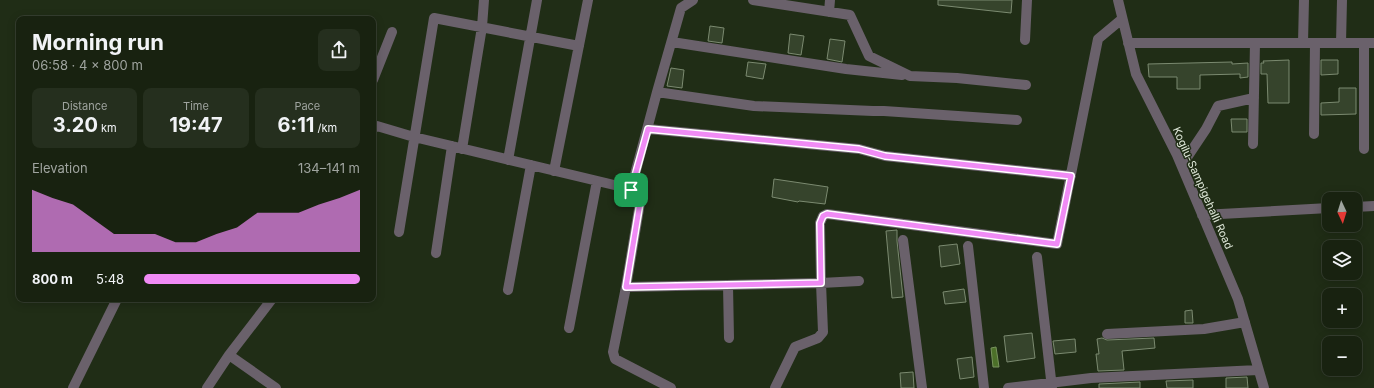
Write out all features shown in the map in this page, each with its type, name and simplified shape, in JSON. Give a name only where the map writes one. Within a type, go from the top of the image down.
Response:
[{"type":"street","points":[[436,253],[482,27],[484,0]]},
{"type":"street","points":[[508,160],[537,0]]},
{"type":"street","points":[[554,171],[588,0]]},
{"type":"street","points":[[631,190],[681,8],[693,0]]},
{"type":"street","points":[[753,0],[850,15],[869,56],[910,76]]},
{"type":"street","points":[[829,12],[830,0]]},
{"type":"street","points":[[1025,40],[1027,0]]},
{"type":"street","name":"Kogilu-Sampigehalli Road","points":[[1118,0],[1136,74],[1182,165],[1238,299],[1264,388]]},
{"type":"street","points":[[1303,43],[1304,0]]},
{"type":"street","points":[[1341,43],[1342,0]]},
{"type":"street","points":[[399,232],[434,18],[579,46]]},
{"type":"street","points":[[776,388],[794,349],[798,345],[818,338],[823,332],[820,223],[823,216],[827,214],[1057,244],[1098,39],[1122,19]]},
{"type":"street","points":[[376,72],[392,32]]},
{"type":"street","points":[[672,42],[846,69],[910,76],[957,78],[1026,85]]},
{"type":"street","points":[[1128,43],[1369,43],[1364,149]]},
{"type":"street","points":[[1253,144],[1255,43]]},
{"type":"street","points":[[1314,134],[1315,43]]},
{"type":"street","points":[[657,92],[754,106],[873,112],[884,111],[1017,120]]},
{"type":"street","points":[[1182,165],[1206,129],[1218,106],[1254,98]]},
{"type":"street","points":[[376,126],[457,148],[631,190],[641,197],[613,356],[615,359],[671,388]]},
{"type":"street","points":[[648,129],[859,149],[885,156],[1071,176]]},
{"type":"street","points":[[508,290],[531,165]]},
{"type":"street","points":[[569,328],[597,181]]},
{"type":"street","points":[[1362,207],[1374,206]]},
{"type":"street","points":[[1202,215],[1322,208]]},
{"type":"street","points":[[903,240],[922,388]]},
{"type":"street","points":[[968,246],[984,388]]},
{"type":"street","points":[[1037,257],[1051,385]]},
{"type":"street","points":[[626,287],[859,281]]},
{"type":"street","points":[[728,285],[730,338]]},
{"type":"street","points":[[73,388],[116,302]]},
{"type":"street","points":[[207,388],[228,355],[270,302]]},
{"type":"street","points":[[1106,334],[1204,329],[1245,322]]},
{"type":"street","points":[[228,355],[276,388]]},
{"type":"street","points":[[1008,388],[1051,385],[1091,378],[1258,370]]},
{"type":"shaded area","points":[[996,347],[999,367],[993,367],[991,348]]},
{"type":"building","points":[[938,0],[1012,0],[1011,13],[938,5]]},
{"type":"building","points":[[710,26],[724,28],[722,43],[708,41]]},
{"type":"building","points":[[790,34],[804,36],[801,55],[788,53]]},
{"type":"building","points":[[830,39],[845,41],[842,62],[827,59]]},
{"type":"building","points":[[1289,60],[1289,103],[1268,103],[1267,74],[1261,74],[1261,63],[1264,63],[1263,61]]},
{"type":"building","points":[[1321,60],[1338,60],[1338,74],[1321,75]]},
{"type":"building","points":[[748,62],[766,64],[763,79],[746,76]]},
{"type":"building","points":[[1232,62],[1232,64],[1248,63],[1248,77],[1240,78],[1240,74],[1200,75],[1200,89],[1177,89],[1177,77],[1149,77],[1148,64]]},
{"type":"building","points":[[671,68],[684,70],[682,88],[667,86]]},
{"type":"building","points":[[1339,88],[1356,88],[1356,114],[1321,115],[1321,103],[1339,102]]},
{"type":"building","points":[[1231,119],[1247,119],[1247,132],[1232,132]]},
{"type":"building","points":[[774,179],[828,187],[825,204],[798,202],[772,197]]},
{"type":"building","points":[[897,230],[903,297],[892,298],[886,231]]},
{"type":"building","points":[[957,244],[960,264],[941,267],[939,246]]},
{"type":"building","points":[[964,289],[966,302],[945,304],[943,292]]},
{"type":"building","points":[[1192,310],[1193,323],[1185,323],[1185,311]]},
{"type":"building","points":[[1032,333],[1035,358],[1007,362],[1004,336]]},
{"type":"building","points":[[1102,338],[1107,340],[1154,338],[1155,348],[1122,351],[1124,370],[1098,371],[1096,354],[1099,354],[1097,339]]},
{"type":"building","points":[[1075,339],[1076,352],[1055,354],[1053,341]]},
{"type":"building","points":[[972,357],[974,377],[960,379],[957,359]]},
{"type":"building","points":[[913,372],[914,388],[901,388],[900,373]]},
{"type":"building","points":[[1247,377],[1248,388],[1226,388],[1226,378]]},
{"type":"building","points":[[1193,380],[1193,388],[1167,388],[1166,381]]},
{"type":"building","points":[[1140,382],[1140,388],[1099,388],[1099,384]]},
{"type":"route","points":[[648,129],[859,149],[885,156],[1071,176],[1057,244],[827,214],[823,216],[820,223],[821,283],[810,284],[626,287],[641,197],[631,190],[648,129]]}]
